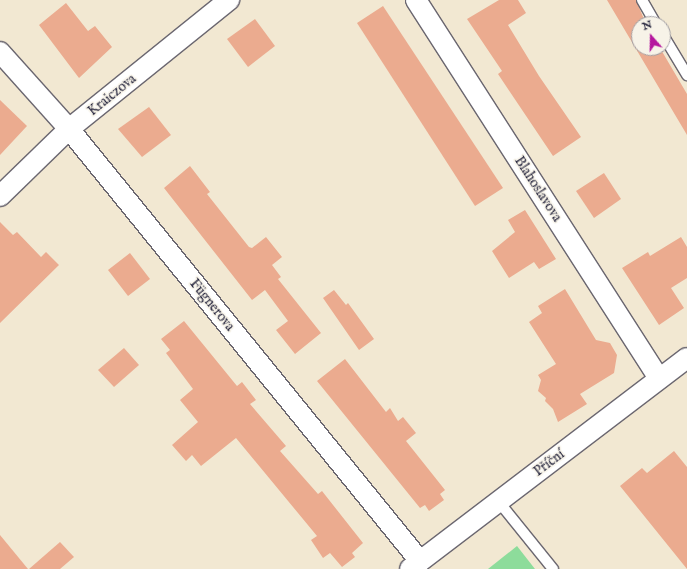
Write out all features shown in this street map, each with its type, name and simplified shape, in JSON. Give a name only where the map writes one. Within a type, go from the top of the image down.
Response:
[{"type":"street","name":"Kraiczova","points":[[0,196],[70,129],[229,0]]},
{"type":"street","name":"Blahoslavova","points":[[416,0],[659,379]]},
{"type":"street","name":"Fügnerova","points":[[0,52],[70,129],[415,565]]},
{"type":"street","name":"Příční","points":[[415,565],[687,358]]},
{"type":"lane","points":[[642,0],[651,16]]},
{"type":"lane","points":[[671,48],[687,75]]},
{"type":"lane","points":[[499,502],[553,569]]},
{"type":"green space","points":[[517,546],[535,569],[488,569]]},
{"type":"building","points":[[499,0],[518,0],[526,13],[508,25],[539,76],[581,137],[553,156],[498,74],[502,71],[467,19]]},
{"type":"building","points":[[607,0],[636,0],[643,16],[631,16],[631,40]]},
{"type":"building","points":[[66,3],[88,31],[95,26],[112,47],[79,78],[39,25]]},
{"type":"building","points":[[383,6],[503,188],[475,206],[357,23]]},
{"type":"building","points":[[255,19],[275,46],[248,67],[227,39]]},
{"type":"building","points":[[640,56],[665,56],[687,94],[687,135]]},
{"type":"building","points":[[0,100],[27,126],[0,155]]},
{"type":"building","points":[[149,107],[171,135],[142,157],[118,129]]},
{"type":"building","points":[[190,166],[210,192],[207,194],[249,247],[252,248],[266,237],[282,257],[272,265],[281,277],[278,279],[321,333],[295,354],[276,330],[288,321],[265,290],[252,300],[164,188]]},
{"type":"building","points":[[604,173],[621,199],[594,218],[576,191]]},
{"type":"building","points":[[525,210],[556,259],[539,269],[534,262],[509,278],[492,251],[515,232],[508,220]]},
{"type":"building","points":[[0,222],[13,235],[17,232],[41,257],[46,252],[59,265],[0,323]]},
{"type":"building","points":[[681,237],[687,247],[687,278],[671,288],[684,308],[659,325],[622,268],[648,252],[650,256]]},
{"type":"building","points":[[130,253],[150,279],[128,296],[108,270]]},
{"type":"building","points":[[565,289],[596,340],[610,343],[617,355],[614,373],[580,394],[587,404],[558,422],[553,409],[545,401],[546,398],[538,391],[541,380],[538,375],[556,364],[529,322],[542,313],[538,306]]},
{"type":"building","points":[[334,290],[346,305],[348,303],[374,339],[359,350],[323,298]]},
{"type":"building","points":[[184,321],[237,386],[242,382],[256,400],[250,404],[286,446],[280,451],[318,494],[322,491],[363,543],[352,553],[355,557],[342,567],[330,553],[323,558],[311,540],[317,536],[236,438],[201,466],[192,455],[186,461],[172,445],[198,422],[180,400],[193,389],[166,353],[170,350],[161,339]]},
{"type":"building","points":[[124,348],[139,365],[114,387],[98,370]]},
{"type":"building","points":[[345,359],[386,412],[390,408],[398,421],[403,417],[416,433],[406,441],[445,490],[440,494],[444,500],[429,511],[425,505],[420,508],[317,381]]},
{"type":"building","points":[[674,451],[687,467],[687,569],[620,486],[642,468],[647,473]]},
{"type":"building","points":[[0,535],[28,569],[0,569]]},
{"type":"building","points":[[60,542],[74,557],[60,569],[29,569]]}]
